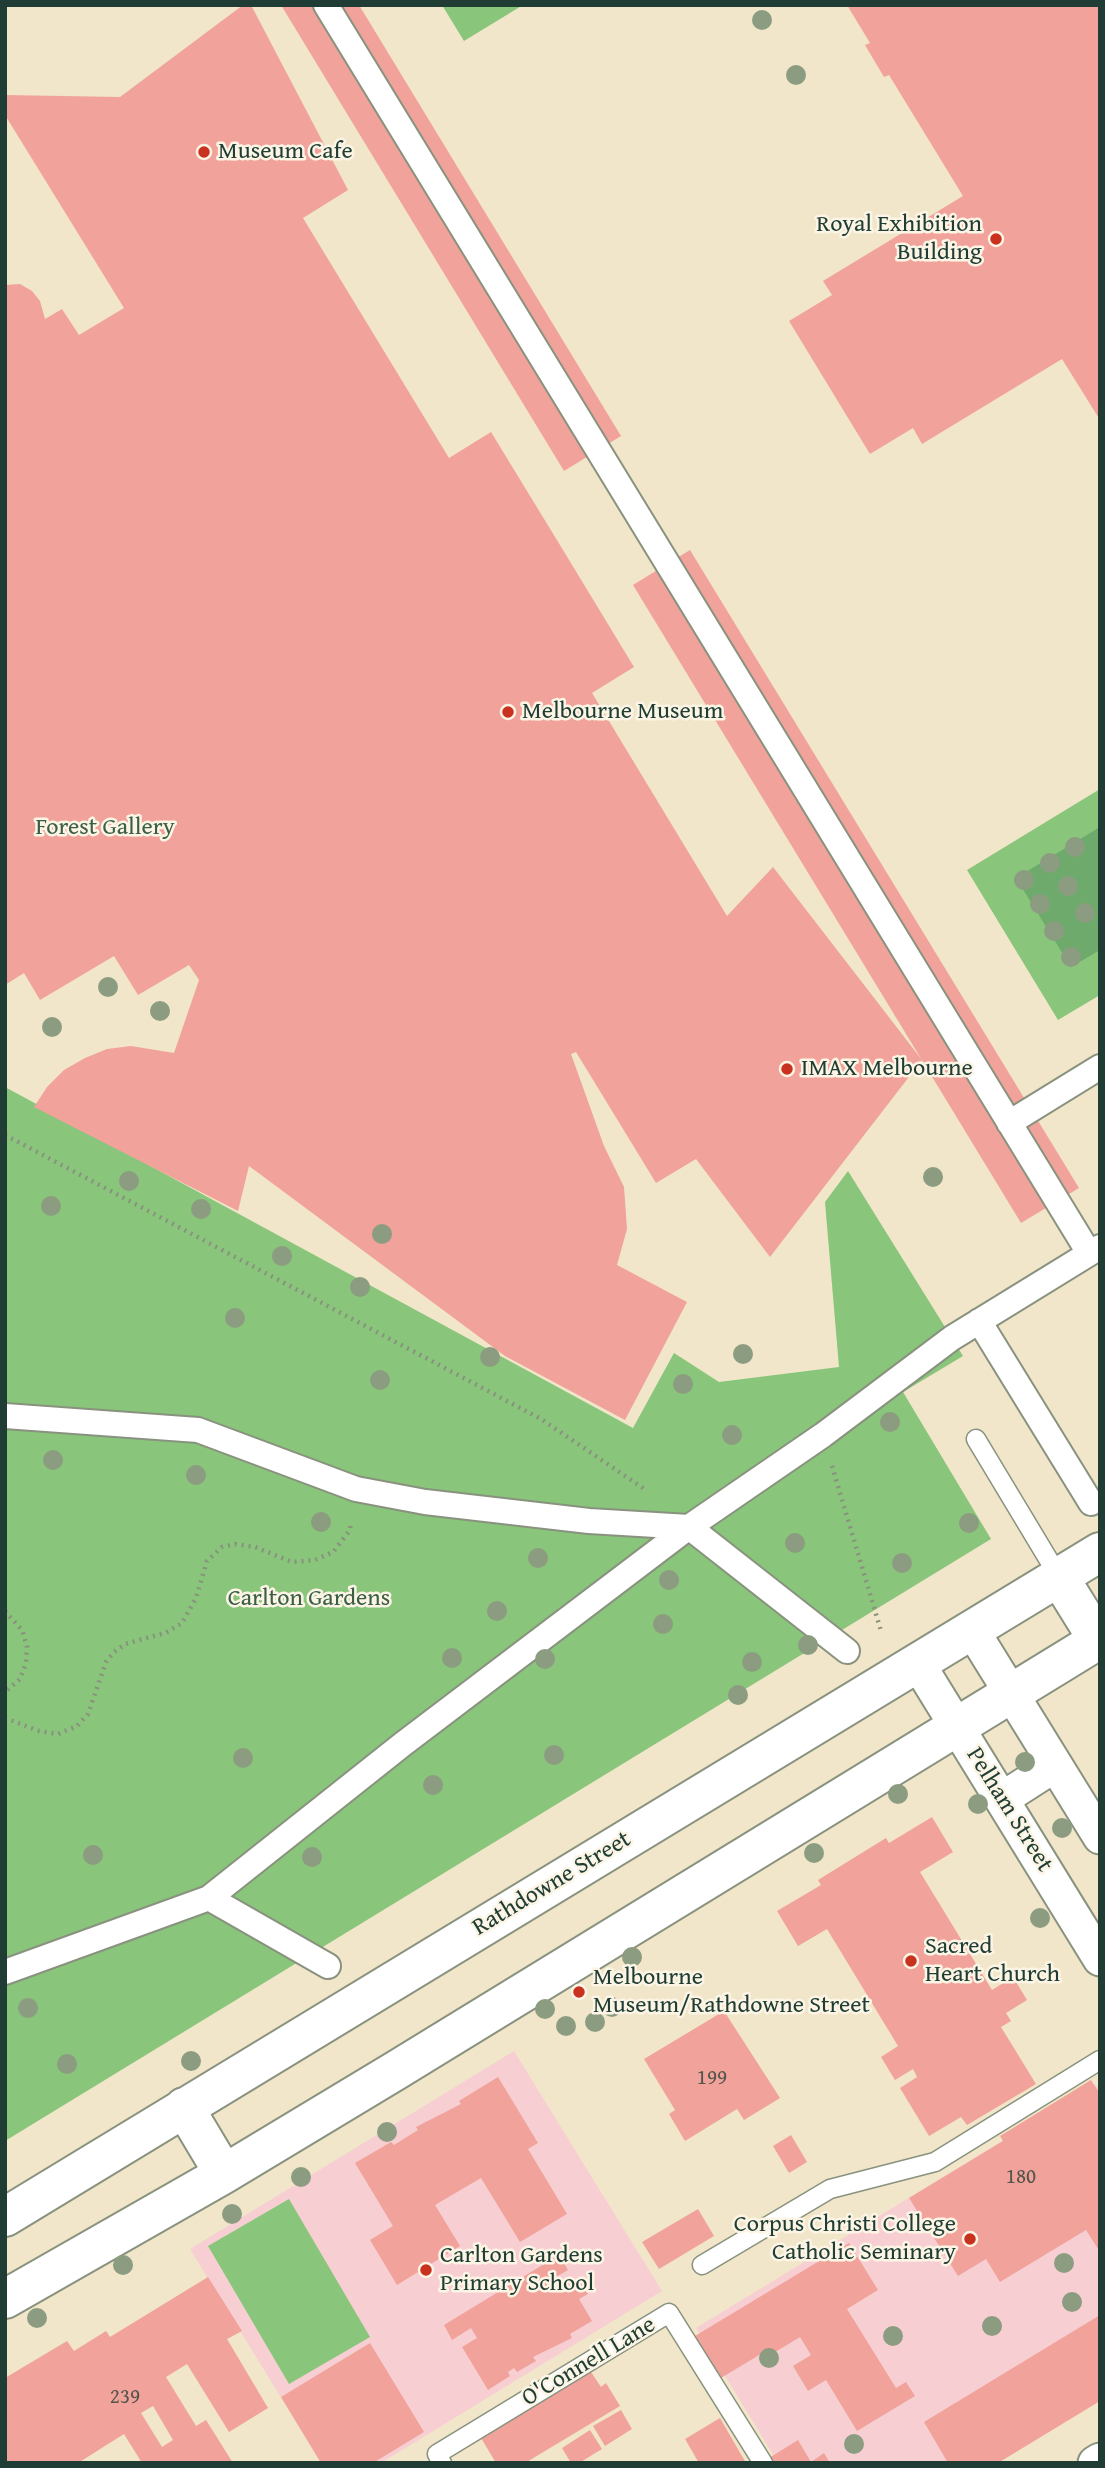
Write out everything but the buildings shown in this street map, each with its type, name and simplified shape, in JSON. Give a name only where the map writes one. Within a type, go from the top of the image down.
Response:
[{"type":"main road","name":"Rathdowne Street","points":[[5,2217],[1100,1552]]},
{"type":"main road","points":[[5,2299],[224,2174],[1012,1695],[1099,1639],[1059,1577]]},
{"type":"main road","points":[[184,2107],[224,2174]]},
{"type":"street","points":[[5,1972],[209,1898],[403,1744],[689,1527],[823,1435],[951,1338],[1095,1250],[1009,1123],[326,5]]},
{"type":"street","points":[[1009,1123],[1100,1067]]},
{"type":"street","points":[[979,1321],[1091,1503]]},
{"type":"street","points":[[5,1416],[198,1430],[356,1489],[488,1510],[589,1521],[689,1527],[847,1651]]},
{"type":"street","points":[[972,1630],[1100,1837]]},
{"type":"street","name":"Pelham Street","points":[[917,1662],[1100,1959]]},
{"type":"street","points":[[1002,1798],[1055,1765]]},
{"type":"street","points":[[209,1898],[328,1966]]},
{"type":"lane","points":[[976,1439],[1059,1577]]},
{"type":"lane","points":[[702,2265],[830,2189],[935,2162],[1100,2060]]},
{"type":"lane","name":"O'Connell Lane","points":[[442,2463],[437,2454],[669,2313],[763,2463]]},
{"type":"path","points":[[5,1135],[541,1419],[628,1475],[689,1527]]},
{"type":"path","points":[[823,1435],[881,1631]]},
{"type":"path","points":[[5,1718],[39,1731],[58,1734],[77,1726],[88,1714],[106,1662],[114,1652],[125,1644],[165,1633],[182,1623],[196,1598],[207,1561],[222,1547],[235,1544],[255,1547],[292,1562],[315,1560],[333,1552],[350,1530],[356,1489]]},
{"type":"path","points":[[5,1611],[22,1630],[27,1646],[26,1663],[20,1679],[5,1692]]},
{"type":"shaded area","name":"Carlton Gardens Primary School","points":[[514,2051],[662,2291],[381,2463],[321,2463],[190,2249]]},
{"type":"shaded area","name":"Corpus Christi College Catholic Seminary","points":[[1095,2084],[1100,2091],[1100,2395],[989,2463],[778,2463],[696,2328]]},
{"type":"green space","points":[[442,5],[523,5],[464,41]]},
{"type":"green space","points":[[1100,789],[1100,995],[1058,1020],[967,870]]},
{"type":"green space","points":[[1100,827],[1100,950],[1071,967],[1016,878]]},
{"type":"green space","name":"Carlton Gardens","points":[[5,1087],[633,1428],[674,1353],[719,1382],[839,1367],[825,1202],[848,1171],[963,1356],[903,1392],[991,1539],[5,2141]]},
{"type":"green space","points":[[289,2199],[370,2337],[289,2384],[208,2246]]},
{"type":"place","name":"Museum Cafe","points":[[204,152]]},
{"type":"place","name":"Royal Exhibition Building","points":[[996,239]]},
{"type":"place","name":"Melbourne Museum","points":[[508,712]]},
{"type":"place","name":"IMAX Melbourne","points":[[787,1069]]},
{"type":"place","name":"Sacred Heart Church","points":[[911,1961]]},
{"type":"place","name":"Melbourne Museum/Rathdowne Street","points":[[579,1992]]},
{"type":"place","name":"Corpus Christi College Catholic Seminary","points":[[970,2239]]},
{"type":"place","name":"Carlton Gardens Primary School","points":[[426,2270]]},
{"type":"park label","name":"Forest Gallery","points":[[105,828]]}]
